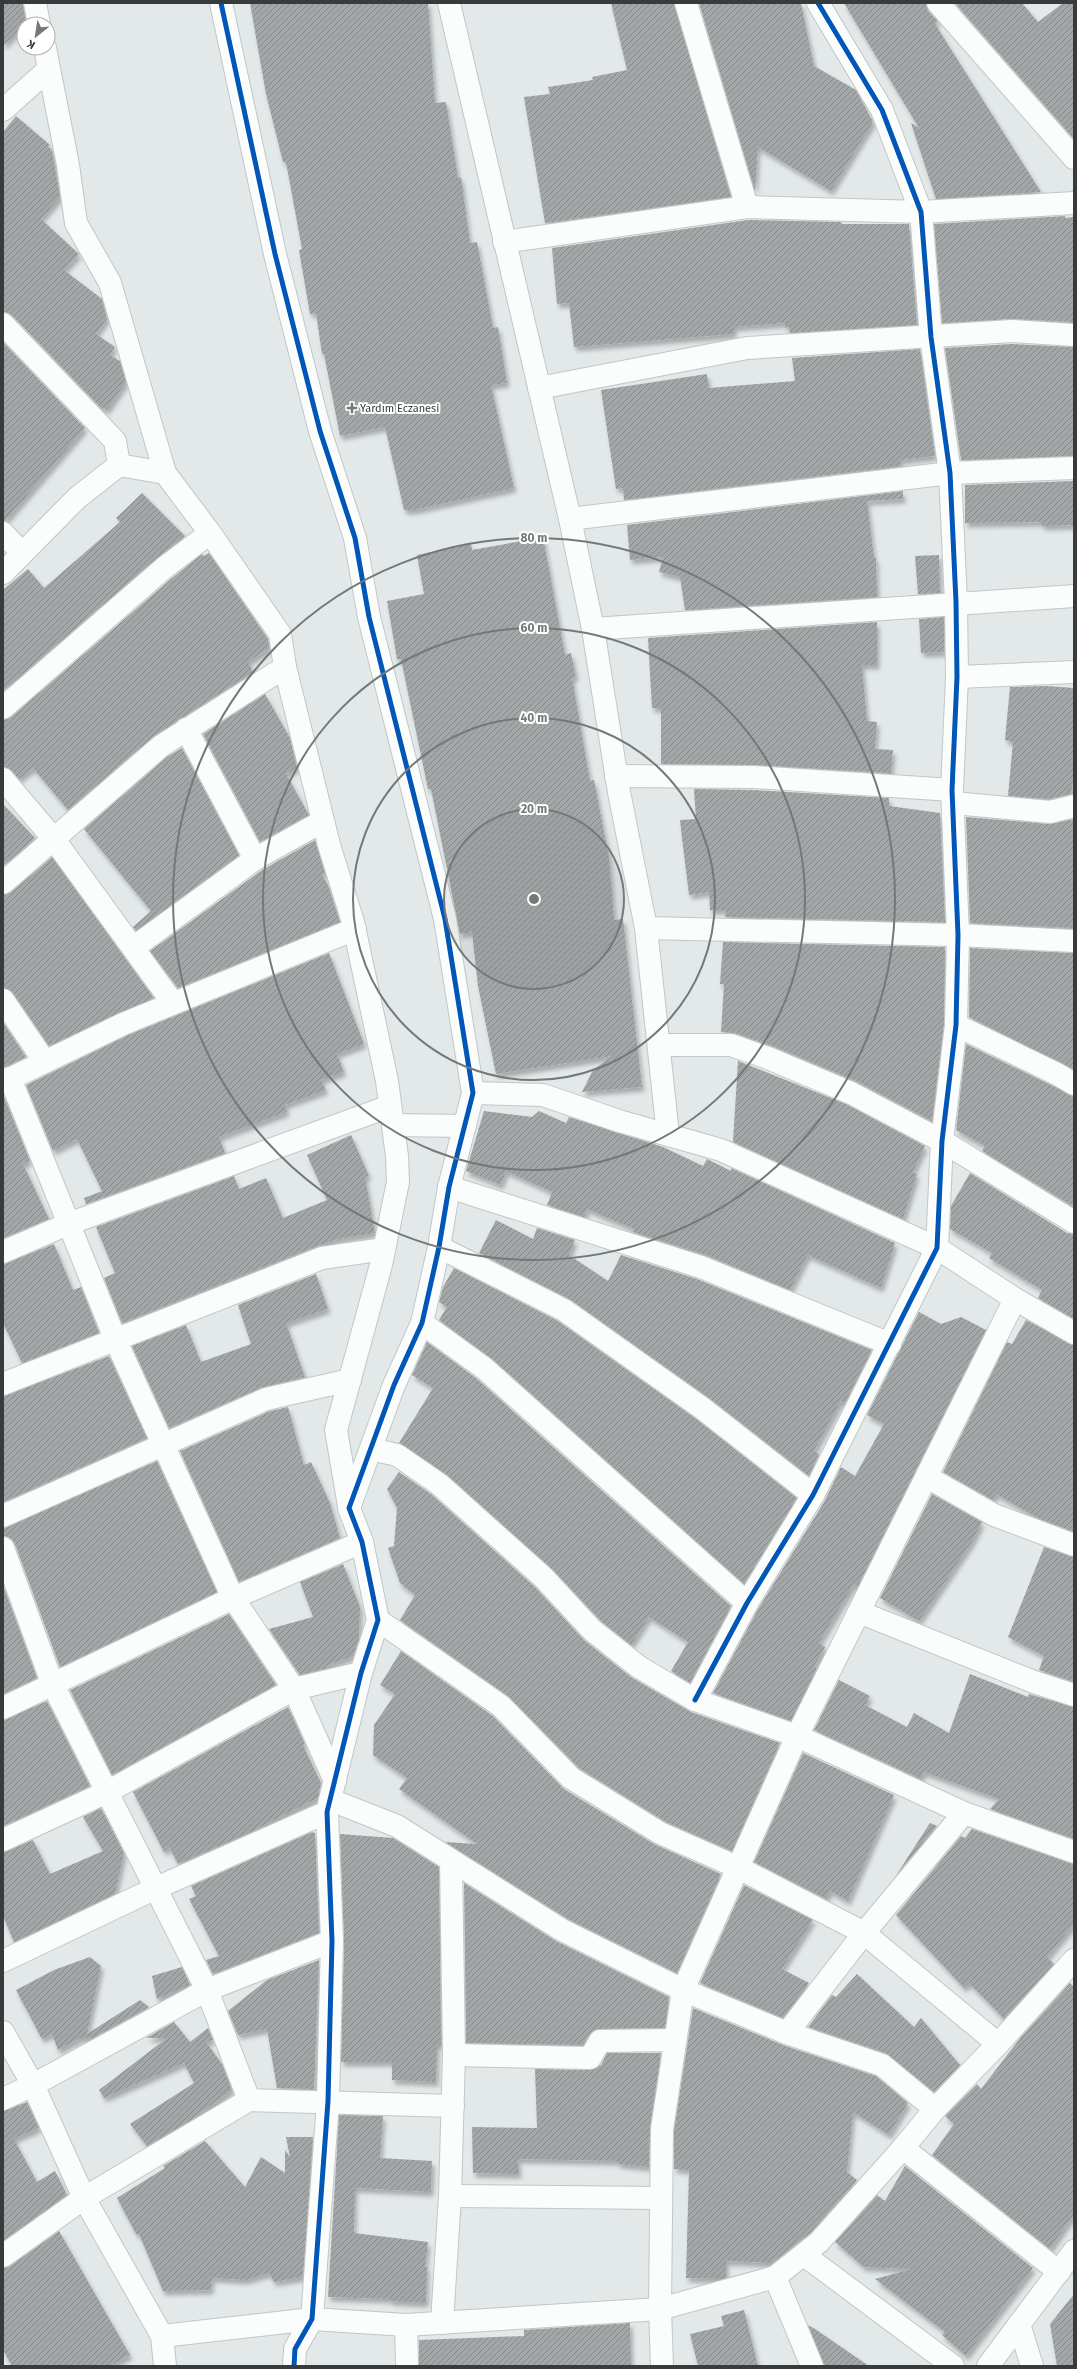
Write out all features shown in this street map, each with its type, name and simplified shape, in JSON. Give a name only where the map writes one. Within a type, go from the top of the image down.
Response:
[{"type":"street","points":[[35,3],[37,16]]},
{"type":"street","points":[[221,3],[275,254],[320,430],[355,538],[369,617],[445,919],[473,1093],[449,1187],[439,1247],[422,1323],[394,1385],[349,1508]]},
{"type":"street","points":[[449,3],[570,519],[593,629],[616,776],[646,928],[668,1135]]},
{"type":"street","points":[[686,3],[747,207]]},
{"type":"street","points":[[695,1700],[747,1603],[813,1495],[937,1248],[942,1141],[956,1025],[958,935],[953,797],[957,677],[956,602],[950,473],[931,337],[921,212],[882,110],[818,3]]},
{"type":"street","points":[[938,3],[1074,158]]},
{"type":"street","points":[[3,110],[47,58]]},
{"type":"street","points":[[47,58],[68,165],[76,223],[110,283],[165,473],[210,533],[280,634],[285,667],[323,821],[355,929],[392,1115],[398,1182],[384,1249],[336,1430],[349,1508],[362,1542],[378,1620],[361,1673],[331,1797],[332,1941],[328,2101],[312,2319],[295,2350],[294,2366]]},
{"type":"street","points":[[504,242],[747,207],[921,212],[1074,203]]},
{"type":"street","points":[[3,324],[115,441],[119,466]]},
{"type":"street","points":[[539,388],[747,348],[931,337],[1012,330],[1074,335]]},
{"type":"street","points":[[3,573],[77,498],[119,466],[165,473]]},
{"type":"street","points":[[570,519],[950,473],[1074,468]]},
{"type":"street","points":[[3,708],[164,568],[210,533]]},
{"type":"street","points":[[3,534],[22,553]]},
{"type":"street","points":[[593,629],[956,602],[1074,596]]},
{"type":"street","points":[[3,883],[53,838],[161,746],[285,667]]},
{"type":"street","points":[[957,677],[1074,672]]},
{"type":"street","points":[[186,729],[255,859]]},
{"type":"street","points":[[616,776],[754,777],[953,797],[1050,812],[1074,806]]},
{"type":"street","points":[[3,779],[53,838],[173,1003]]},
{"type":"street","points":[[133,948],[255,859],[323,821]]},
{"type":"street","points":[[646,928],[958,935],[1074,941]]},
{"type":"street","points":[[355,929],[173,1003],[7,1080],[116,1341],[233,1598],[294,1689],[331,1797],[397,1826],[562,1930],[683,1990],[787,2033],[882,2065],[935,2109]]},
{"type":"street","points":[[3,1000],[45,1062]]},
{"type":"street","points":[[956,1025],[1057,1074],[1074,1084]]},
{"type":"street","points":[[659,1045],[731,1045],[768,1058],[851,1093],[942,1141],[1074,1222]]},
{"type":"street","points":[[473,1093],[543,1095],[668,1135],[721,1150],[937,1248],[1014,1299],[1074,1333]]},
{"type":"street","points":[[3,1252],[68,1224],[392,1115],[465,1126]]},
{"type":"street","points":[[449,1187],[701,1267],[890,1344]]},
{"type":"street","points":[[439,1247],[564,1310],[702,1408],[813,1495]]},
{"type":"street","points":[[3,1384],[116,1341],[322,1258],[384,1249]]},
{"type":"street","points":[[662,2366],[660,2309],[662,2129],[683,1990],[797,1736],[928,1476],[1014,1299]]},
{"type":"street","points":[[422,1323],[484,1368],[747,1603]]},
{"type":"street","points":[[3,1516],[266,1399],[350,1380]]},
{"type":"street","points":[[371,1449],[397,1456],[439,1484],[544,1578],[592,1630],[638,1667],[695,1700],[797,1736],[964,1813],[1074,1852]]},
{"type":"street","points":[[928,1476],[994,1515],[1074,1545]]},
{"type":"street","points":[[3,1708],[52,1683],[233,1598],[362,1542]]},
{"type":"street","points":[[3,1548],[52,1683],[206,1990],[249,2100]]},
{"type":"street","points":[[859,1612],[1034,1682],[1074,1695]]},
{"type":"street","points":[[378,1620],[501,1706],[572,1778],[660,1833],[737,1867],[864,1933],[998,2044]]},
{"type":"street","points":[[3,1840],[107,1792],[294,1689],[361,1673]]},
{"type":"street","points":[[3,1961],[154,1889],[331,1797]]},
{"type":"street","points":[[787,2033],[864,1933],[964,1813]]},
{"type":"street","points":[[442,2323],[450,2196],[453,2106],[454,2055],[452,1862]]},
{"type":"street","points":[[3,2100],[206,1990],[332,1941]]},
{"type":"street","points":[[162,2336],[312,2319],[406,2325],[660,2309],[775,2277],[819,2242],[903,2148],[935,2109],[1071,1969]]},
{"type":"street","points":[[3,2032],[33,2085],[84,2198],[162,2336],[165,2366]]},
{"type":"street","points":[[454,2055],[590,2058],[600,2041],[675,2040]]},
{"type":"street","points":[[3,2256],[84,2198],[249,2100],[328,2101],[453,2106]]},
{"type":"street","points":[[903,2148],[1059,2272]]},
{"type":"street","points":[[450,2196],[661,2198]]},
{"type":"street","points":[[988,2366],[1074,2251]]},
{"type":"street","points":[[804,2255],[953,2366]]},
{"type":"street","points":[[775,2277],[812,2366]]},
{"type":"street","points":[[1019,2324],[1032,2366]]},
{"type":"street","points":[[406,2325],[407,2366]]},
{"type":"building","points":[[3,3],[23,3],[25,16],[16,16],[16,33],[3,46]]},
{"type":"building","points":[[250,3],[428,3],[435,103],[446,102],[458,178],[461,177],[470,243],[477,242],[493,328],[498,327],[507,383],[491,385],[514,488],[414,510],[404,510],[385,427],[340,436],[324,354],[322,354],[316,313],[310,314],[299,250],[302,249],[286,162],[283,162],[266,94]]},
{"type":"building","points":[[611,3],[674,3],[731,197],[545,223],[524,97],[550,94],[548,87],[593,80],[592,77],[627,70]]},
{"type":"building","points":[[699,3],[801,3],[814,66],[856,90],[873,122],[831,191],[758,147],[755,192]]},
{"type":"building","points":[[844,3],[926,3],[928,11],[938,21],[935,24],[1041,192],[936,199],[911,123],[919,128]]},
{"type":"building","points":[[955,3],[1022,3],[1038,22],[1063,3],[1074,3],[1074,139]]},
{"type":"building","points":[[16,116],[50,145],[48,147],[52,150],[60,197],[41,219],[79,254],[64,270],[102,299],[107,319],[96,334],[115,347],[110,355],[120,361],[126,382],[107,410],[103,407],[102,409],[12,315],[3,312],[3,132]]},
{"type":"building","points":[[1065,216],[1065,218],[1074,217],[1074,322],[1011,319],[942,323],[934,224]]},
{"type":"building","points":[[748,220],[841,222],[842,224],[909,224],[917,325],[790,333],[789,327],[785,328],[785,323],[734,327],[734,334],[574,347],[569,303],[557,304],[552,248]]},
{"type":"building","points":[[3,342],[85,428],[5,521],[3,521]]},
{"type":"building","points":[[1012,344],[1074,347],[1074,456],[961,460],[945,348]]},
{"type":"building","points":[[920,349],[935,456],[900,460],[900,466],[624,500],[623,488],[616,489],[601,390],[707,374],[709,388],[795,381],[792,358]]},
{"type":"building","points":[[1074,481],[1074,525],[1042,526],[1042,522],[965,523],[965,485]]},
{"type":"building","points":[[903,491],[903,499],[867,501],[874,558],[876,558],[877,597],[685,610],[680,577],[659,572],[663,557],[630,560],[627,525]]},
{"type":"building","points":[[142,493],[185,536],[156,559],[3,691],[3,590],[28,569],[44,588],[120,522],[116,518]]},
{"type":"building","points":[[543,537],[565,655],[571,653],[576,677],[572,678],[590,781],[594,780],[609,858],[614,920],[623,919],[642,1087],[582,1092],[593,1070],[612,1056],[496,1074],[478,986],[472,932],[460,934],[431,789],[428,789],[401,659],[397,659],[387,601],[424,594],[417,555],[471,544],[472,550]]},
{"type":"building","points":[[209,553],[268,639],[269,648],[248,662],[253,672],[154,736],[68,810],[33,768],[19,779],[12,771],[3,767],[3,720],[11,717],[172,578],[202,554],[204,556]]},
{"type":"building","points":[[939,555],[940,593],[918,594],[915,556]]},
{"type":"building","points":[[944,617],[944,652],[921,653],[919,619]]},
{"type":"building","points":[[877,622],[877,665],[862,665],[867,721],[877,722],[875,749],[893,750],[891,773],[755,765],[661,764],[661,708],[652,708],[648,638]]},
{"type":"building","points":[[1046,686],[1074,688],[1074,775],[1071,794],[1049,799],[1008,796],[1013,742],[1005,740],[1010,687]]},
{"type":"building","points":[[265,694],[290,738],[297,768],[286,774],[309,815],[260,842],[203,734]]},
{"type":"building","points":[[182,748],[239,855],[136,931],[133,927],[151,911],[84,829],[168,756]]},
{"type":"building","points":[[694,789],[754,790],[889,798],[889,806],[940,813],[945,922],[725,917],[726,910],[710,910],[709,892],[689,895],[680,820],[696,819]]},
{"type":"building","points":[[3,804],[35,838],[3,866]]},
{"type":"building","points":[[966,817],[1049,824],[1074,819],[1074,928],[970,923]]},
{"type":"building","points":[[315,840],[325,873],[322,875],[328,885],[340,922],[178,988],[150,951],[262,870]]},
{"type":"building","points":[[52,857],[154,998],[49,1046],[13,993],[3,988],[3,895],[11,892]]},
{"type":"building","points":[[723,942],[945,947],[944,1024],[932,1121],[856,1081],[773,1046],[735,1033],[721,1032],[724,984],[720,984]]},
{"type":"building","points":[[970,948],[1074,953],[1074,1070],[969,1017]]},
{"type":"building","points":[[329,953],[364,1044],[337,1054],[344,1072],[321,1080],[326,1090],[285,1105],[287,1112],[219,1137],[225,1153],[86,1204],[84,1198],[102,1191],[77,1139],[53,1151],[26,1085],[128,1035]]},
{"type":"building","points":[[3,1022],[26,1057],[3,1068]]},
{"type":"building","points":[[966,1044],[1074,1096],[1074,1200],[1071,1205],[982,1151],[985,1146],[956,1130]]},
{"type":"building","points":[[738,1061],[846,1104],[925,1146],[913,1172],[917,1174],[903,1219],[733,1142]]},
{"type":"building","points":[[3,1094],[30,1161],[23,1164],[49,1219],[3,1238]]},
{"type":"building","points":[[484,1111],[532,1117],[539,1111],[566,1123],[569,1117],[663,1147],[703,1166],[707,1159],[731,1171],[731,1168],[895,1243],[881,1288],[808,1255],[790,1290],[706,1255],[633,1232],[634,1229],[587,1209],[584,1217],[547,1205],[552,1192],[506,1171],[501,1185],[466,1171]]},
{"type":"building","points":[[351,1135],[369,1176],[365,1177],[375,1233],[338,1239],[317,1246],[122,1323],[104,1278],[115,1273],[96,1227],[234,1176],[239,1189],[266,1178],[283,1218],[327,1200],[307,1155]]},
{"type":"building","points":[[970,1173],[1067,1233],[1074,1234],[1074,1319],[1038,1298],[1042,1290],[989,1258],[992,1253],[950,1229],[951,1206]]},
{"type":"building","points":[[496,1220],[533,1239],[537,1228],[575,1240],[569,1255],[608,1281],[621,1255],[697,1279],[872,1350],[845,1403],[841,1401],[814,1451],[819,1454],[809,1476],[709,1398],[571,1300],[479,1253]]},
{"type":"building","points":[[54,1244],[73,1290],[81,1287],[99,1333],[22,1363],[3,1323],[3,1264]]},
{"type":"building","points":[[454,1268],[558,1321],[695,1418],[797,1498],[744,1584],[492,1359],[439,1320],[447,1307],[439,1302],[443,1287]]},
{"type":"building","points":[[316,1274],[328,1309],[286,1323],[305,1377],[261,1388],[169,1428],[132,1346],[186,1325],[201,1362],[251,1344],[238,1305]]},
{"type":"building","points":[[919,1312],[941,1324],[961,1317],[986,1330],[858,1586],[854,1584],[819,1643],[825,1647],[814,1667],[817,1668],[791,1721],[713,1693],[758,1609],[824,1502],[841,1467],[855,1476],[884,1424],[867,1415]]},
{"type":"building","points":[[1026,1320],[1074,1345],[1074,1532],[1038,1518],[996,1494],[993,1500],[943,1472],[1007,1342],[1012,1344]]},
{"type":"building","points":[[427,1342],[476,1378],[731,1606],[690,1683],[671,1671],[688,1642],[649,1617],[631,1645],[601,1621],[552,1569],[447,1475],[399,1443],[433,1388],[412,1375]]},
{"type":"building","points":[[109,1356],[147,1438],[3,1502],[3,1396]]},
{"type":"building","points":[[288,1407],[304,1465],[311,1462],[330,1503],[340,1538],[239,1582],[180,1451],[270,1411]]},
{"type":"building","points":[[157,1461],[217,1592],[60,1667],[15,1544],[11,1538],[3,1536],[3,1528]]},
{"type":"building","points":[[399,1472],[431,1494],[535,1587],[584,1640],[631,1677],[691,1712],[780,1743],[732,1851],[666,1822],[579,1768],[508,1696],[400,1620],[415,1595],[400,1583],[388,1548],[394,1546],[397,1508],[387,1489]]},
{"type":"building","points":[[932,1494],[982,1522],[972,1542],[919,1621],[880,1598]]},
{"type":"building","points":[[1044,1547],[1074,1557],[1074,1682],[1039,1670],[1044,1656],[1008,1637]]},
{"type":"building","points":[[343,1564],[360,1607],[359,1639],[353,1656],[326,1666],[327,1668],[300,1675],[269,1629],[313,1617],[300,1582]]},
{"type":"building","points":[[3,1585],[37,1678],[3,1694]]},
{"type":"building","points":[[229,1614],[276,1685],[112,1775],[70,1690]]},
{"type":"building","points":[[401,1651],[493,1716],[564,1789],[654,1844],[721,1874],[677,1973],[568,1919],[445,1842],[477,1844],[399,1789],[407,1778],[373,1755],[374,1725],[395,1694],[380,1685]]},
{"type":"building","points":[[970,1674],[1028,1697],[1029,1694],[1074,1707],[1074,1839],[990,1809],[999,1799],[924,1772],[921,1779],[814,1730],[839,1680],[870,1696],[865,1705],[907,1727],[914,1713],[949,1733]]},
{"type":"building","points":[[47,1701],[90,1786],[3,1826],[3,1720]]},
{"type":"building","points":[[288,1707],[305,1744],[303,1745],[321,1783],[318,1798],[256,1829],[258,1829],[178,1864],[169,1847],[164,1852],[133,1792]]},
{"type":"building","points":[[803,1753],[894,1795],[848,1901],[830,1891],[826,1899],[754,1862]]},
{"type":"building","points":[[101,1808],[124,1853],[115,1894],[14,1942],[3,1916],[3,1852],[33,1840],[50,1874],[103,1851],[83,1817]]},
{"type":"building","points":[[930,1823],[937,1826],[895,1877]]},
{"type":"building","points":[[972,1829],[1074,1864],[1074,1924],[1047,1957],[1054,1964],[1004,2019],[969,1983],[964,1988],[896,1915],[961,1836],[965,1838]]},
{"type":"building","points":[[312,1832],[315,1833],[319,1933],[213,1974],[206,1960],[219,1956],[189,1899],[196,1896],[191,1886]]},
{"type":"building","points":[[340,1834],[393,1838],[439,1867],[441,2045],[437,2045],[436,2082],[392,2080],[392,2062],[341,2062],[344,1941]]},
{"type":"building","points":[[464,1883],[556,1941],[669,1997],[665,2028],[599,2029],[589,2034],[583,2045],[466,2043]]},
{"type":"building","points":[[744,1885],[813,1920],[782,1969],[809,1983],[783,2018],[700,1983]]},
{"type":"building","points":[[90,1957],[101,1966],[87,2034],[140,2000],[149,2007],[93,2038],[81,2038],[58,2050],[52,2034],[42,2039],[16,1990],[54,1970]]},
{"type":"building","points":[[319,1960],[314,2089],[277,2088],[267,2029],[238,2035],[228,2011],[267,1980]]},
{"type":"building","points":[[182,1967],[190,1985],[157,1999],[152,1976]]},
{"type":"building","points":[[857,1974],[914,2027],[921,2018],[960,2065],[934,2092],[886,2053],[808,2027],[832,1995],[836,1997]]},
{"type":"building","points":[[1070,1983],[1074,1987],[1074,2214],[1050,2249],[932,2155],[954,2124],[945,2116],[977,2084],[981,2089],[1021,2037]]},
{"type":"building","points":[[693,2008],[783,2045],[876,2076],[908,2103],[889,2135],[853,2112],[847,2172],[857,2180],[810,2233],[772,2263],[726,2261],[726,2278],[720,2279],[686,2278],[689,2170],[674,2169],[674,2130]]},
{"type":"building","points":[[174,2022],[190,2042],[208,2028],[213,2040],[206,2042],[222,2064],[232,2090],[188,2122],[147,2146],[130,2124],[194,2083],[184,2063],[104,2098],[99,2090],[167,2038],[146,2038]]},
{"type":"building","points":[[607,2053],[661,2053],[650,2127],[649,2167],[618,2164],[618,2161],[518,2159],[519,2174],[473,2173],[472,2127],[537,2128],[535,2069],[590,2070],[601,2065]]},
{"type":"building","points":[[27,2102],[39,2128],[14,2139],[37,2182],[55,2171],[67,2195],[3,2241],[3,2111]]},
{"type":"building","points":[[339,2115],[383,2116],[380,2158],[432,2161],[431,2192],[355,2188],[354,2233],[428,2242],[425,2267],[427,2267],[426,2303],[390,2301],[390,2299],[328,2297]]},
{"type":"building","points":[[286,2137],[313,2137],[303,2277],[274,2282],[269,2273],[246,2280],[212,2278],[211,2290],[163,2291],[139,2234],[136,2234],[117,2198],[165,2168],[163,2166],[205,2141],[245,2187],[261,2157],[285,2173],[285,2150],[290,2157]]},
{"type":"building","points":[[905,2166],[1033,2268],[966,2356],[942,2335],[945,2332],[875,2279],[911,2269],[864,2267],[835,2242],[877,2195],[885,2201]]},
{"type":"building","points":[[59,2231],[130,2355],[110,2366],[12,2366],[3,2350],[3,2268],[10,2266]]},
{"type":"building","points":[[1074,2294],[1074,2366],[1057,2366],[1050,2324]]},
{"type":"building","points":[[744,2310],[758,2366],[698,2366],[690,2334],[724,2326],[721,2316]]},
{"type":"building","points":[[630,2323],[631,2366],[419,2366],[419,2340],[524,2336],[524,2330]]},
{"type":"building","points":[[808,2325],[815,2329],[869,2366],[824,2366]]},
{"type":"cycle path","points":[[221,3],[275,254],[320,431],[355,538],[369,617],[445,919],[473,1093],[449,1187],[439,1247],[422,1323],[394,1385],[349,1508],[362,1542],[378,1620],[361,1673],[327,1812],[332,1941],[328,2101],[312,2319],[295,2349],[294,2366]]},
{"type":"cycle path","points":[[695,1700],[747,1603],[813,1495],[937,1248],[942,1141],[956,1025],[958,935],[952,790],[957,677],[956,602],[950,473],[931,337],[921,212],[882,110],[818,3]]},
{"type":"place","name":"Yardım Eczanesi","points":[[352,408]]}]
